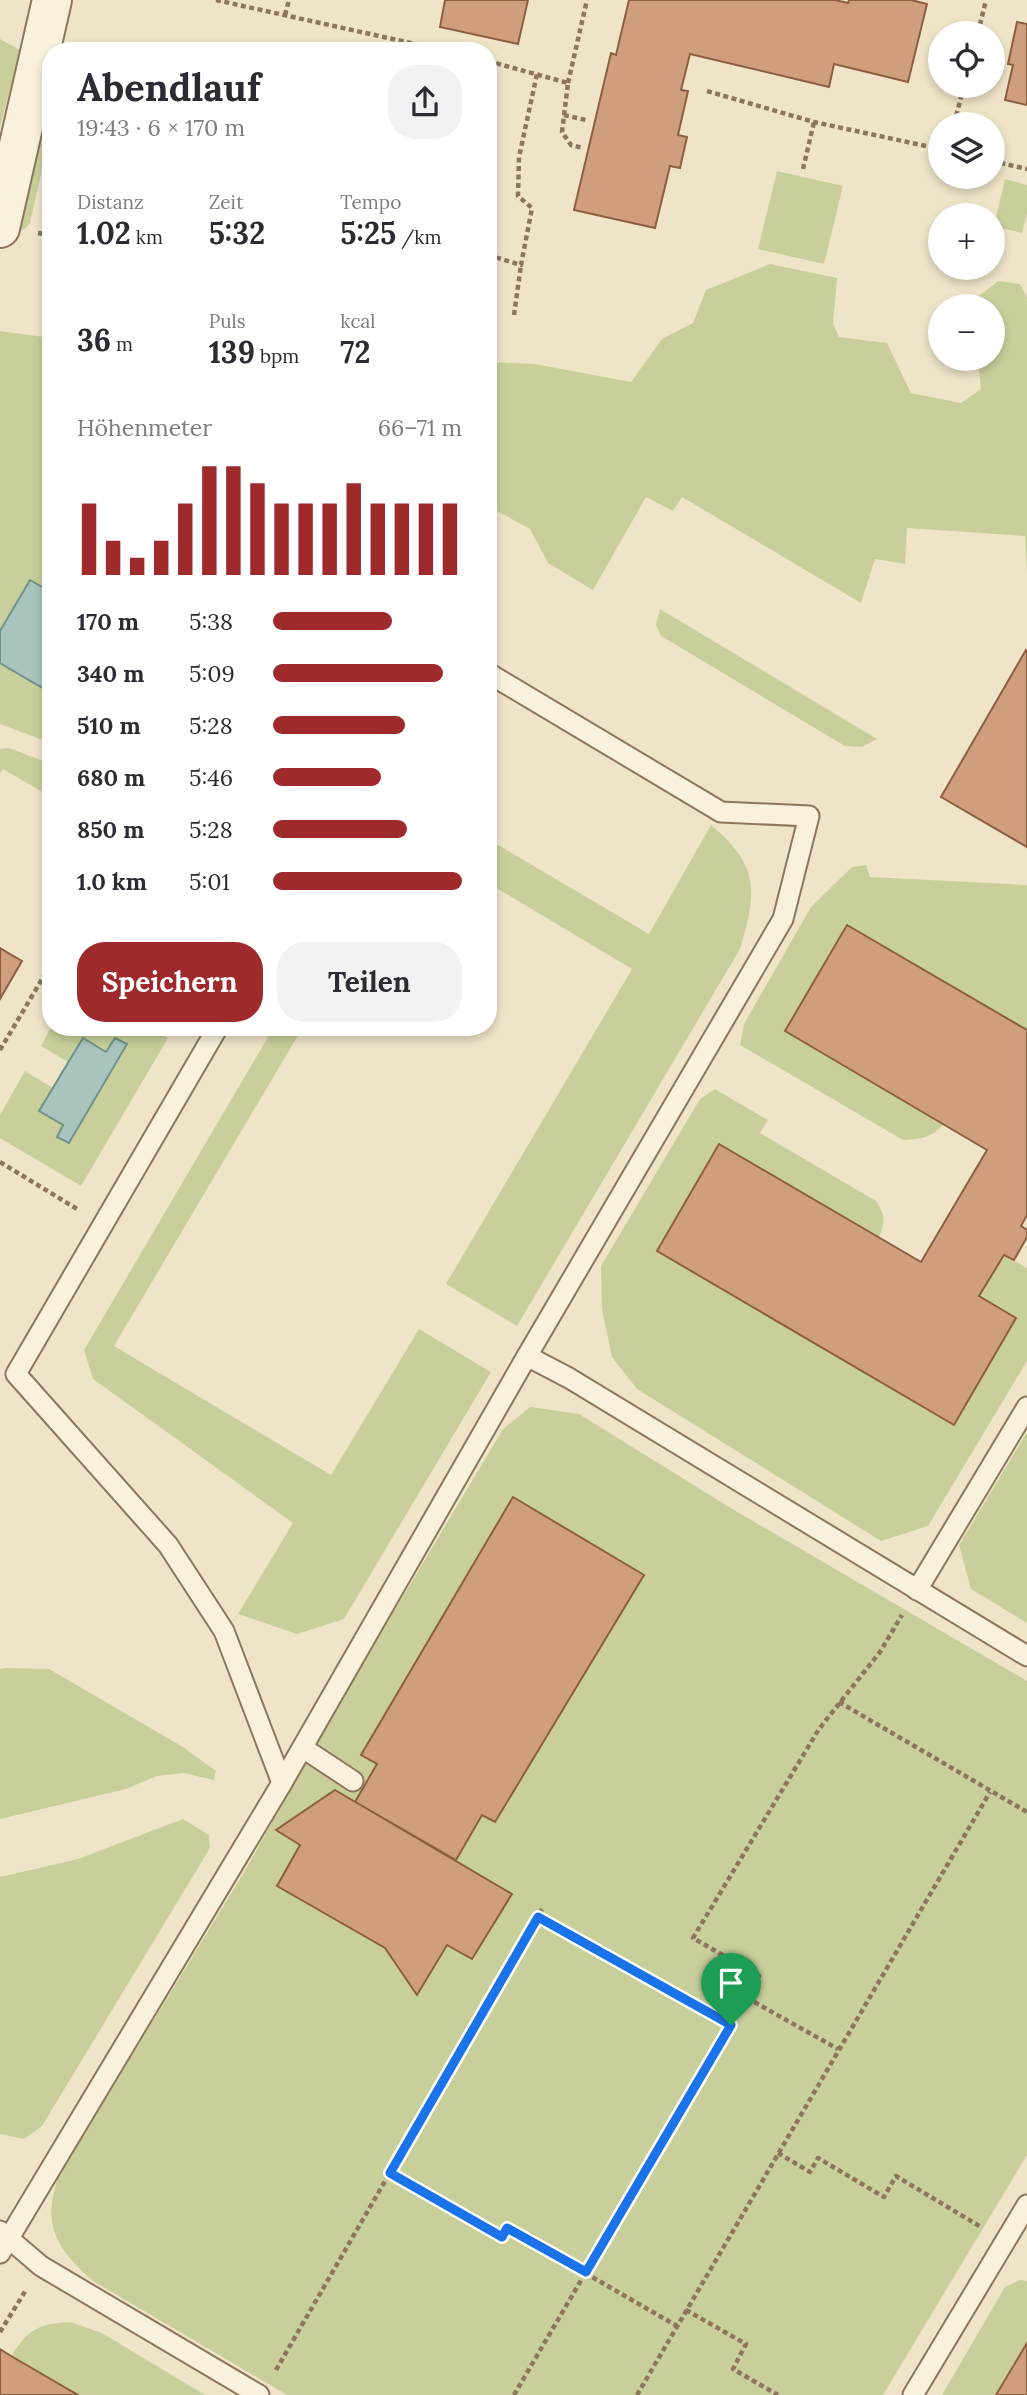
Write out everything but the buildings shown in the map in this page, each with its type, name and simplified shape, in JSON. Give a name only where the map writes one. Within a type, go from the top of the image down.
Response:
[{"type":"street","points":[[42,42],[52,0]]},
{"type":"street","points":[[0,228],[42,44]]},
{"type":"lane","points":[[259,2395],[3,2241],[303,1748],[527,1356],[783,919],[809,816],[721,811],[497,678]]},
{"type":"lane","points":[[214,1036],[16,1374],[168,1545],[224,1631],[282,1783]]},
{"type":"lane","points":[[527,1356],[581,1385],[1027,1656]]},
{"type":"lane","points":[[916,1590],[1027,1407]]},
{"type":"lane","points":[[303,1748],[352,1781]]},
{"type":"lane","points":[[913,2395],[1027,2204]]},
{"type":"path","points":[[216,0],[406,42]]},
{"type":"path","points":[[285,15],[289,0]]},
{"type":"path","points":[[583,148],[571,145],[562,132],[568,83],[587,0]]},
{"type":"path","points":[[981,21],[986,0]]},
{"type":"path","points":[[497,63],[568,83]]},
{"type":"path","points":[[514,315],[532,208],[518,196],[519,158],[537,74]]},
{"type":"path","points":[[707,92],[814,122],[928,146]]},
{"type":"path","points":[[564,115],[586,120]]},
{"type":"path","points":[[803,169],[814,122]]},
{"type":"path","points":[[1005,164],[1027,169]]},
{"type":"path","points":[[497,258],[521,265]]},
{"type":"path","points":[[0,1050],[42,979]]},
{"type":"path","points":[[0,1162],[103,1224]]},
{"type":"path","points":[[514,2395],[760,1976],[693,1938],[818,1728],[880,1652],[916,1590]]},
{"type":"path","points":[[839,1702],[1027,1812]]},
{"type":"path","points":[[637,2395],[990,1792]]},
{"type":"path","points":[[275,2372],[542,1909]]},
{"type":"path","points":[[538,1917],[731,2025]]},
{"type":"path","points":[[747,1998],[838,2049]]},
{"type":"path","points":[[778,2153],[810,2172],[818,2158],[884,2197],[896,2176],[983,2228],[1009,2235]]},
{"type":"path","points":[[390,2173],[502,2237],[507,2228],[677,2326]]},
{"type":"path","points":[[0,2332],[41,2266]]},
{"type":"path","points":[[686,2310],[746,2344],[733,2369],[778,2395]]},
{"type":"green space","points":[[0,39],[20,50],[0,127]]},
{"type":"green space","points":[[42,126],[42,170],[30,223],[25,229],[16,231]]},
{"type":"green space","points":[[777,171],[843,186],[824,264],[758,249]]},
{"type":"green space","points":[[1005,179],[1027,185],[1027,213],[1022,233],[1005,229],[1005,203],[999,203],[1003,189],[1005,189]]},
{"type":"green space","points":[[770,264],[837,278],[833,323],[839,337],[887,343],[911,393],[961,403],[981,389],[979,371],[1005,371],[1005,294],[982,294],[998,281],[1020,284],[1027,298],[1027,571],[1025,536],[907,528],[905,564],[875,559],[861,603],[682,497],[673,511],[646,497],[593,590],[548,563],[530,529],[497,511],[497,362],[535,364],[631,382],[662,339],[693,323],[706,290]]},
{"type":"green space","points":[[0,331],[42,337],[42,740],[0,724]]},
{"type":"green space","points":[[660,609],[877,739],[862,747],[845,746],[661,636],[656,625]]},
{"type":"green space","points":[[9,748],[42,761],[42,792],[3,769],[0,773],[0,749]]},
{"type":"green space","points":[[711,825],[739,854],[750,881],[750,911],[740,949],[517,1326],[446,1284],[632,969],[497,888],[497,844],[649,934]]},
{"type":"green space","points":[[866,865],[870,877],[1027,885],[1027,1030],[847,925],[785,1031],[944,1124],[930,1135],[920,1138],[903,1140],[740,1045],[744,1024],[811,907],[852,867]]},
{"type":"green space","points":[[46,1036],[168,1038],[81,1186],[0,1138],[0,1115],[25,1071],[53,1088],[39,1111],[107,1052],[83,1038],[68,1062],[41,1046]]},
{"type":"green space","points":[[269,1036],[298,1036],[114,1346],[331,1475],[419,1329],[491,1372],[344,1619],[297,1634],[238,1614],[293,1523],[93,1379],[84,1350]]},
{"type":"green space","points":[[715,1089],[768,1120],[760,1133],[876,1201],[884,1218],[881,1232],[879,1237],[720,1144],[657,1251],[953,1424],[1016,1319],[979,1296],[1004,1255],[1027,1268],[1027,1361],[928,1526],[881,1541],[637,1389],[612,1357],[602,1309],[601,1266],[700,1099]]},
{"type":"green space","points":[[530,1407],[579,1414],[734,1510],[1027,1681],[1027,2155],[883,2395],[287,2395],[93,2281],[70,2258],[55,2234],[52,2208],[59,2175],[246,1869],[322,1732],[503,1429]]},
{"type":"green space","points":[[1027,1432],[1027,1623],[971,1589],[959,1545]]},
{"type":"green space","points":[[0,1669],[49,1669],[183,1747],[216,1771],[214,1780],[183,1773],[157,1776],[126,1789],[0,1819]]},
{"type":"green space","points":[[183,1819],[209,1835],[210,1848],[42,2126],[24,2139],[0,2134],[0,1877],[78,1859]]},
{"type":"green space","points":[[1020,2280],[1027,2281],[1027,2343],[996,2395],[942,2395],[1005,2287]]},
{"type":"green space","points":[[70,2322],[102,2333],[205,2395],[78,2395],[11,2356],[35,2330],[49,2324]]},
{"type":"water","points":[[30,580],[42,587],[42,688],[0,663],[0,631]]},
{"type":"water","points":[[83,1038],[106,1052],[115,1038],[127,1044],[69,1143],[57,1137],[63,1125],[39,1111]]},
{"type":"route","points":[[538,1917],[731,2025],[586,2272],[507,2228],[502,2237],[390,2173],[538,1917]]}]
